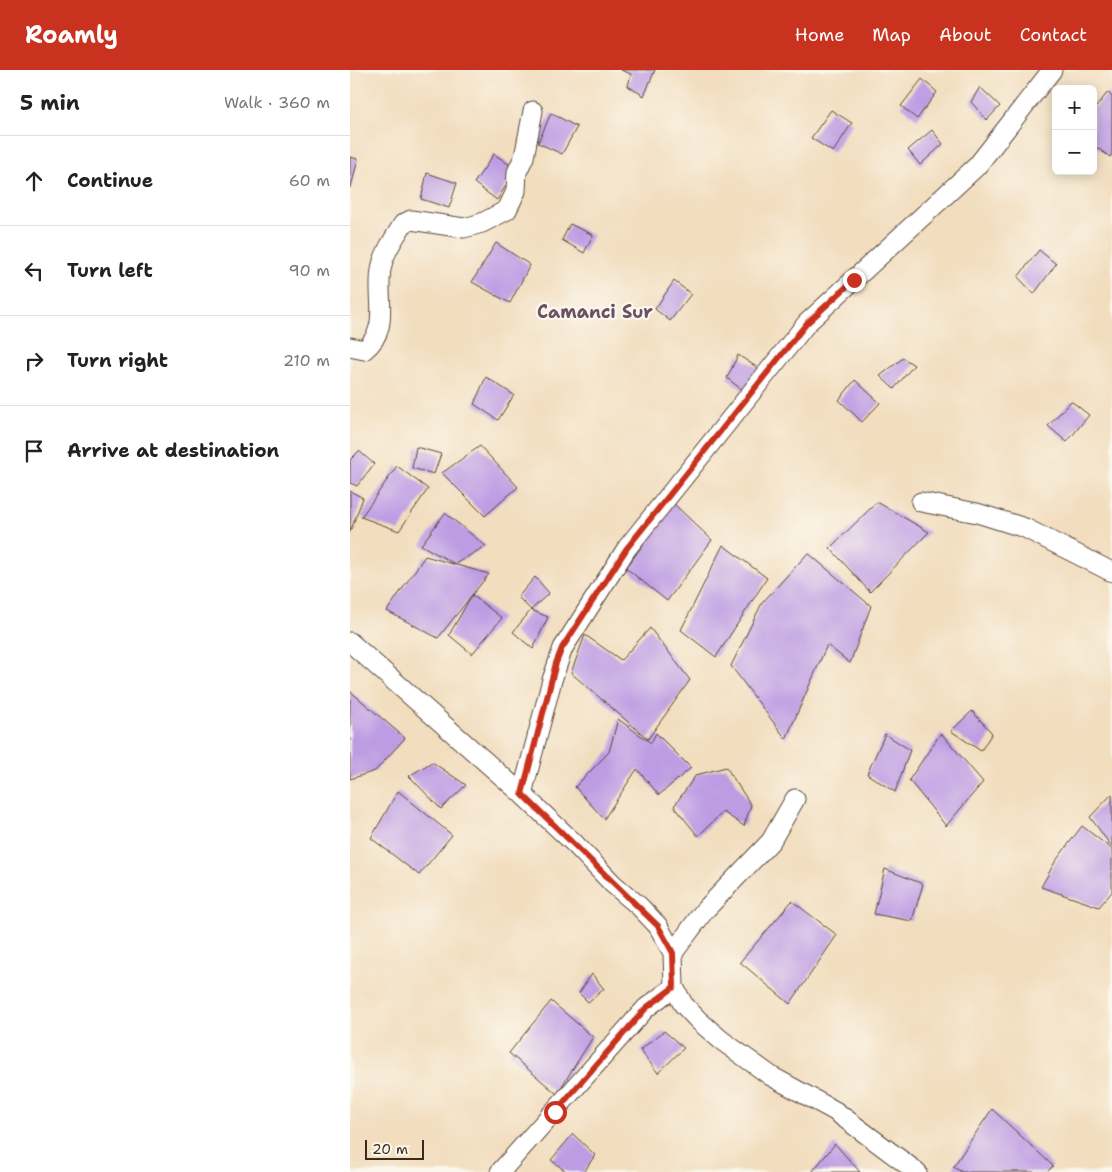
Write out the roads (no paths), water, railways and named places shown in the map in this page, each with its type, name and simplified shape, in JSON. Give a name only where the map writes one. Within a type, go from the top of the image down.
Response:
[{"type":"street","points":[[522,794],[562,648],[627,548],[807,323],[977,166],[1052,70]]},
{"type":"street","points":[[350,347],[364,350],[374,342],[382,309],[381,270],[403,224],[411,220],[464,228],[482,224],[507,210],[516,191],[517,172],[524,157],[532,111]]},
{"type":"street","points":[[920,502],[977,513],[1025,528],[1112,572]]},
{"type":"street","points":[[350,642],[522,794],[658,926],[673,953],[674,987],[683,1004],[721,1040],[771,1076],[835,1111],[917,1172]]},
{"type":"street","points":[[673,953],[704,911],[771,841],[795,799]]},
{"type":"street","points":[[500,1172],[646,1008],[674,987]]},
{"type":"district","name":"Camanci Sur","points":[[595,312]]}]
